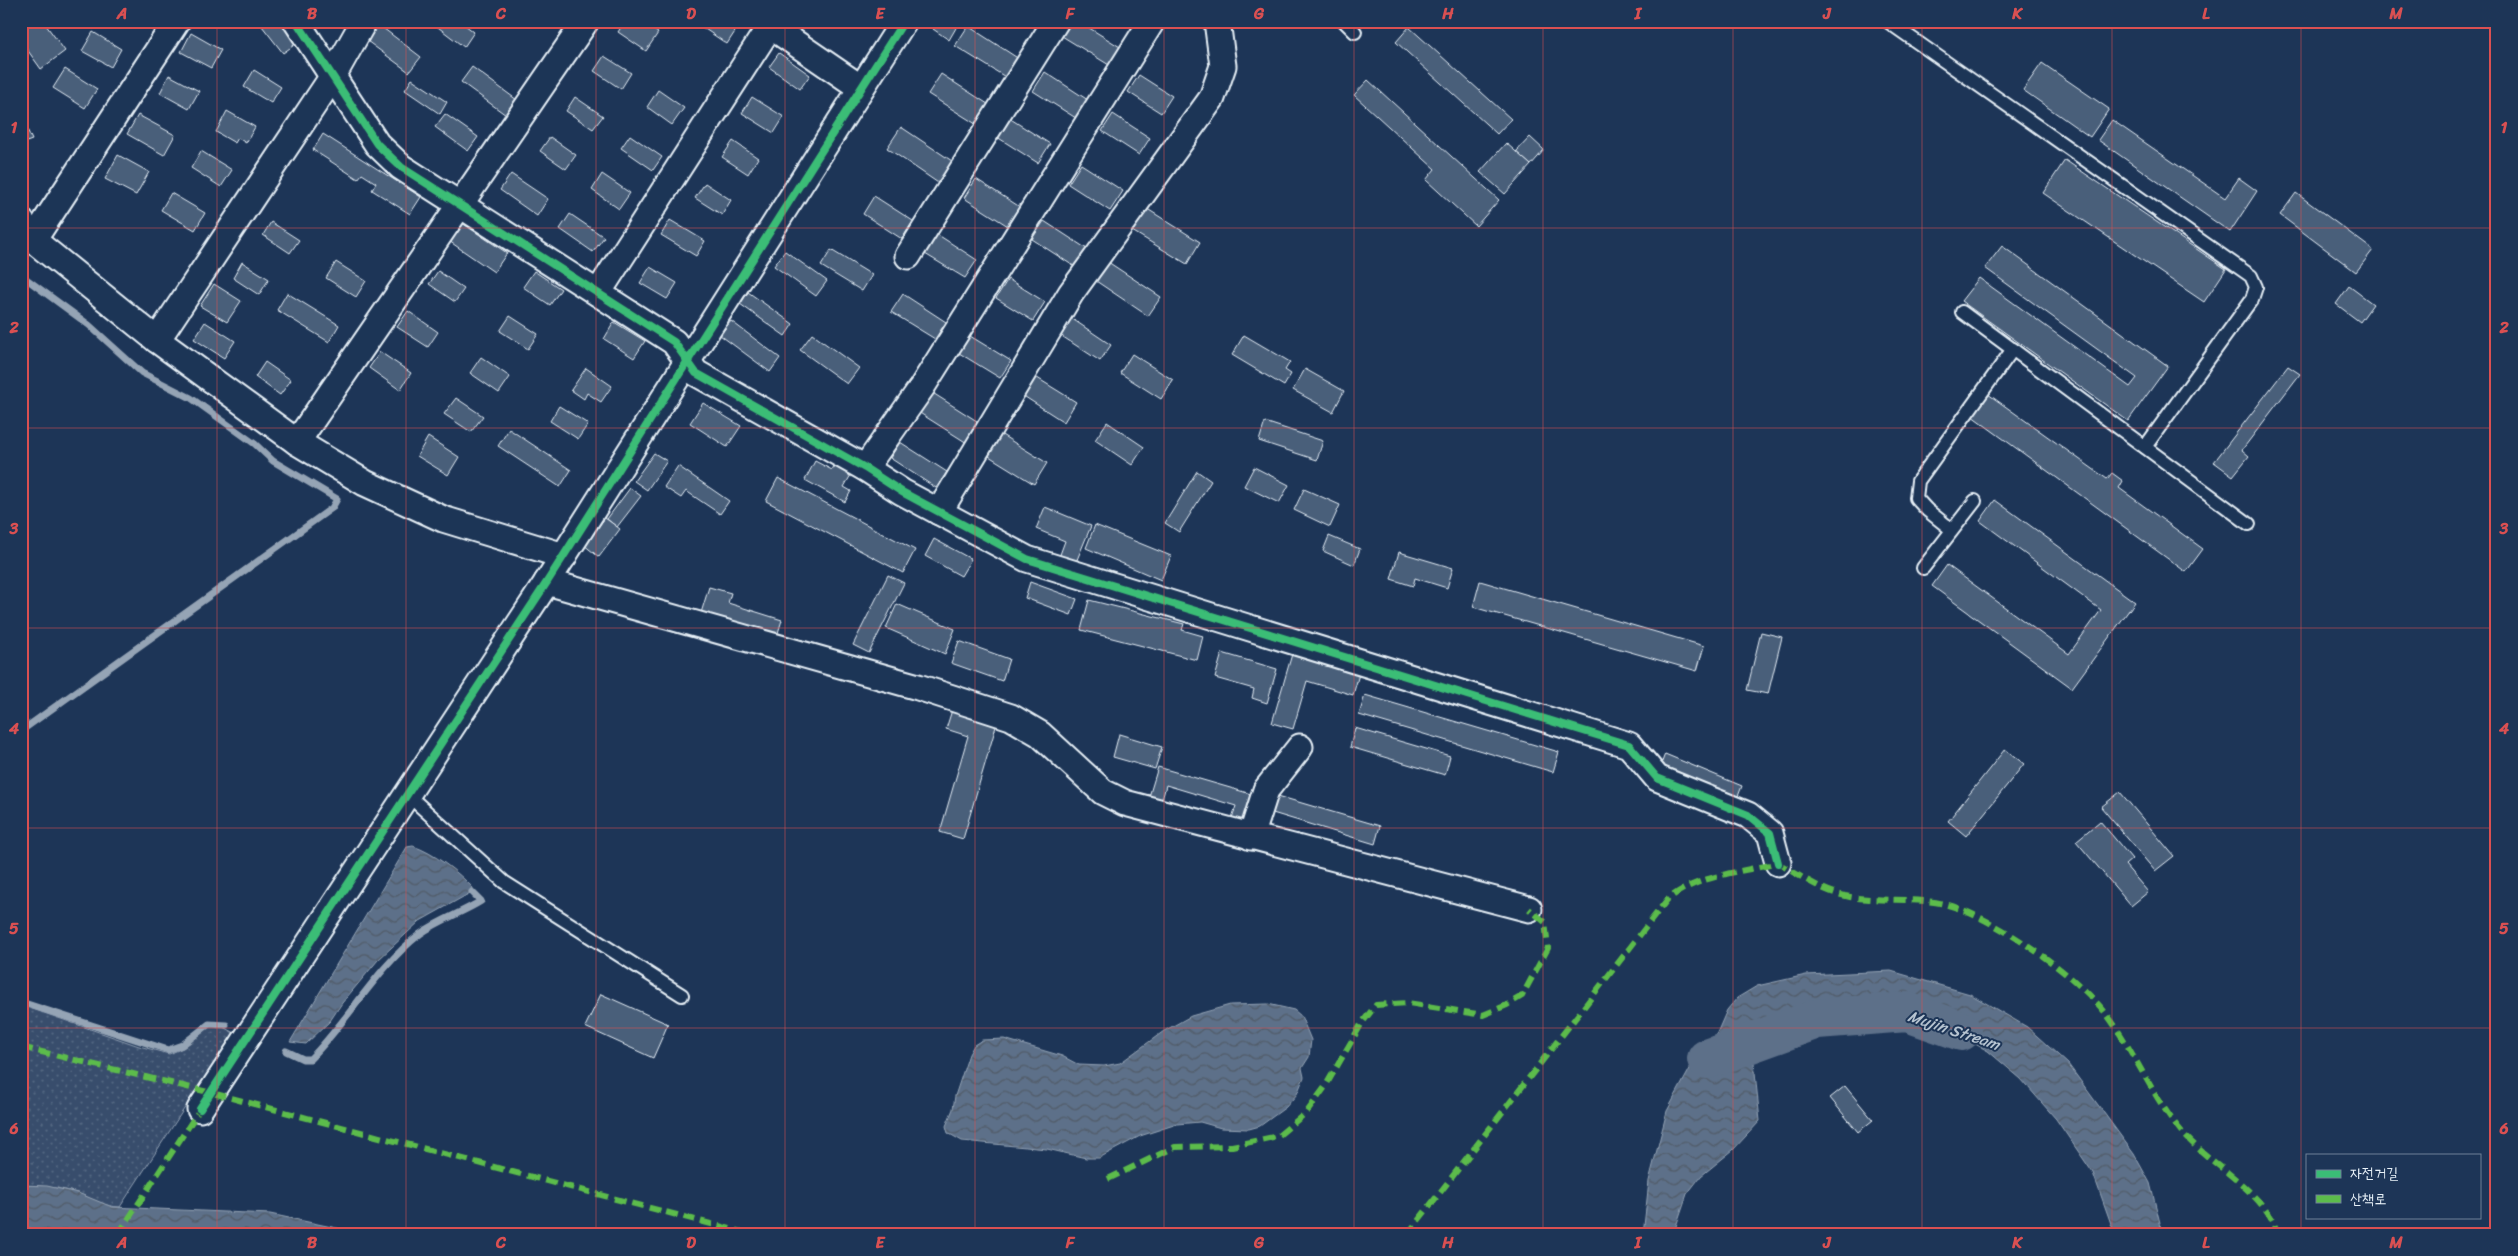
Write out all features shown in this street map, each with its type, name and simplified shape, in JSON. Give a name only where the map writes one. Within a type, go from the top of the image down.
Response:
[{"type":"street","points":[[176,21],[28,230],[157,340],[297,442],[365,483],[443,519],[564,556]]},
{"type":"street","points":[[296,21],[377,144],[388,157],[674,342],[696,374],[865,468],[902,492],[1028,559],[1628,745],[1656,778],[1748,815],[1770,833],[1778,863]]},
{"type":"street","points":[[157,340],[333,76],[364,21]]},
{"type":"street","points":[[297,442],[461,206],[586,21]]},
{"type":"street","points":[[200,1109],[564,556],[904,21]]},
{"type":"street","points":[[908,256],[1056,21]]},
{"type":"street","points":[[865,468],[922,386],[1152,21]]},
{"type":"street","points":[[939,512],[1071,293],[1212,98],[1223,66],[1217,21]]},
{"type":"street","points":[[598,293],[766,23],[861,88]]},
{"type":"street","points":[[547,582],[908,685],[1011,717],[1040,734],[1103,792],[1125,804],[1529,909]]},
{"type":"street","points":[[1251,837],[1266,790],[1300,748]]},
{"type":"lane","points":[[1344,21],[1355,32]]},
{"type":"lane","points":[[1887,21],[2251,276],[2256,287],[2252,299],[2146,447]]},
{"type":"lane","points":[[1962,312],[2249,524]]},
{"type":"lane","points":[[1952,530],[1927,510],[1916,498],[1918,481],[2013,349]]},
{"type":"lane","points":[[1923,568],[1975,501]]},
{"type":"lane","points":[[408,795],[504,882],[682,995]]},
{"type":"shaded area","points":[[21,1005],[139,1046],[169,1054],[183,1048],[209,1027],[219,1025],[238,1035],[201,1083],[120,1207],[105,1204],[65,1190],[21,1185]]},
{"type":"water","points":[[413,846],[429,853],[453,870],[473,888],[472,892],[420,921],[378,960],[342,1003],[330,1021],[306,1044],[290,1042],[407,847]]},
{"type":"water","points":[[1891,971],[1970,994],[2027,1027],[2068,1064],[2134,1154],[2150,1183],[2163,1235],[2115,1235],[2093,1173],[2056,1119],[2021,1079],[1988,1051],[1945,1027],[1870,999],[1844,998],[1821,1004],[1798,1017],[1760,1034],[1753,1053],[1760,1121],[1733,1150],[1701,1176],[1687,1194],[1673,1235],[1643,1235],[1649,1181],[1667,1111],[1692,1065],[1717,1033],[1727,1010],[1737,998],[1757,986],[1806,975]]},
{"type":"water","points":[[1268,1004],[1294,1010],[1301,1016],[1311,1040],[1309,1057],[1302,1068],[1304,1077],[1297,1094],[1286,1107],[1260,1126],[1249,1129],[1221,1128],[1200,1122],[1177,1124],[1140,1136],[1099,1158],[1086,1158],[1047,1149],[962,1141],[948,1133],[946,1126],[969,1054],[974,1045],[982,1040],[1004,1039],[1062,1056],[1079,1065],[1104,1066],[1120,1063],[1164,1031],[1191,1016],[1230,1005]]},
{"type":"water","points":[[21,1185],[47,1186],[78,1193],[112,1207],[270,1214],[370,1235],[46,1235],[21,1224]]},
{"type":"building","points":[[31,21],[43,21],[65,51],[41,69],[21,41],[21,28]]},
{"type":"building","points":[[268,21],[281,21],[297,43],[283,53],[262,26]]},
{"type":"building","points":[[430,21],[460,21],[474,32],[464,47]]},
{"type":"building","points":[[625,21],[641,21],[658,33],[646,51],[618,32]]},
{"type":"building","points":[[701,21],[742,21],[727,44],[699,25]]},
{"type":"building","points":[[938,21],[960,21],[949,40],[933,29]]},
{"type":"building","points":[[1064,21],[1078,21],[1125,50],[1114,68],[1057,33]]},
{"type":"building","points":[[379,25],[421,57],[409,72],[367,41]]},
{"type":"building","points":[[968,26],[1019,59],[1007,78],[955,46]]},
{"type":"building","points":[[1409,27],[1511,119],[1497,134],[1396,42]]},
{"type":"building","points":[[93,32],[121,49],[111,67],[82,51]]},
{"type":"building","points":[[191,33],[221,50],[211,68],[181,52]]},
{"type":"building","points":[[779,53],[810,75],[800,89],[769,67]]},
{"type":"building","points":[[604,56],[631,73],[621,89],[594,71]]},
{"type":"building","points":[[2042,63],[2109,109],[2090,137],[2023,90]]},
{"type":"building","points":[[472,67],[517,100],[506,115],[461,82]]},
{"type":"building","points":[[65,69],[97,89],[85,108],[53,88]]},
{"type":"building","points":[[254,70],[281,87],[271,103],[244,87]]},
{"type":"building","points":[[1045,72],[1091,102],[1079,120],[1033,91]]},
{"type":"building","points":[[941,74],[991,106],[979,126],[928,94]]},
{"type":"building","points":[[169,75],[199,91],[189,109],[160,93]]},
{"type":"building","points":[[1139,75],[1172,96],[1161,113],[1128,92]]},
{"type":"building","points":[[412,79],[447,102],[440,114],[405,90]]},
{"type":"building","points":[[1368,80],[1499,200],[1476,226],[1426,180],[1435,169],[1354,95]]},
{"type":"building","points":[[658,90],[684,108],[672,125],[647,107]]},
{"type":"building","points":[[575,97],[603,116],[593,129],[566,111]]},
{"type":"building","points":[[752,97],[784,117],[774,133],[742,113]]},
{"type":"building","points":[[227,111],[255,127],[246,143],[238,138],[235,143],[216,132]]},
{"type":"building","points":[[445,114],[478,137],[468,151],[435,127]]},
{"type":"building","points":[[1113,114],[1150,138],[1139,155],[1102,131]]},
{"type":"building","points":[[138,115],[175,135],[164,155],[127,134]]},
{"type":"building","points":[[21,116],[32,140],[21,144]]},
{"type":"building","points":[[1009,118],[1050,144],[1038,163],[997,137]]},
{"type":"building","points":[[2112,120],[2225,198],[2239,178],[2257,191],[2230,232],[2098,140]]},
{"type":"building","points":[[901,127],[958,165],[944,187],[887,148]]},
{"type":"building","points":[[323,134],[421,197],[410,214],[372,190],[376,183],[362,174],[358,179],[313,150]]},
{"type":"building","points":[[630,135],[662,157],[653,170],[621,148]]},
{"type":"building","points":[[550,137],[576,155],[566,169],[540,151]]},
{"type":"building","points":[[1530,137],[1544,150],[1531,165],[1516,152]]},
{"type":"building","points":[[733,141],[758,158],[748,174],[722,157]]},
{"type":"building","points":[[1506,143],[1531,165],[1505,194],[1480,172]]},
{"type":"building","points":[[201,151],[232,170],[221,187],[191,168]]},
{"type":"building","points":[[118,155],[149,172],[136,195],[105,179]]},
{"type":"building","points":[[2065,160],[2226,269],[2204,302],[2043,193]]},
{"type":"building","points":[[1081,164],[1123,191],[1110,211],[1068,184]]},
{"type":"building","points":[[511,174],[548,199],[537,216],[500,190]]},
{"type":"building","points":[[602,174],[630,193],[619,209],[592,190]]},
{"type":"building","points":[[976,179],[1020,207],[1008,226],[964,198]]},
{"type":"building","points":[[705,183],[731,200],[722,215],[695,198]]},
{"type":"building","points":[[171,193],[205,213],[195,230],[161,210]]},
{"type":"building","points":[[2296,193],[2373,250],[2356,272],[2280,215]]},
{"type":"building","points":[[874,196],[913,221],[902,239],[863,214]]},
{"type":"building","points":[[1141,205],[1200,242],[1187,264],[1127,228]]},
{"type":"building","points":[[570,214],[604,237],[593,252],[560,229]]},
{"type":"building","points":[[670,220],[705,241],[696,256],[661,235]]},
{"type":"building","points":[[459,221],[507,253],[494,272],[446,239]]},
{"type":"building","points":[[1044,221],[1087,249],[1075,267],[1032,239]]},
{"type":"building","points":[[271,222],[299,240],[290,253],[263,235]]},
{"type":"building","points":[[932,231],[977,260],[965,278],[920,251]]},
{"type":"building","points":[[2002,246],[2168,366],[2128,421],[1961,301],[1979,278],[2130,387],[2137,378],[1985,268]]},
{"type":"building","points":[[831,250],[872,275],[862,291],[821,266]]},
{"type":"building","points":[[785,251],[827,281],[816,296],[774,266]]},
{"type":"building","points":[[1105,260],[1161,297],[1148,316],[1093,279]]},
{"type":"building","points":[[242,262],[269,279],[259,295],[233,278]]},
{"type":"building","points":[[336,262],[366,281],[356,297],[326,278]]},
{"type":"building","points":[[650,267],[677,283],[667,299],[640,283]]},
{"type":"building","points":[[438,271],[464,289],[455,302],[429,284]]},
{"type":"building","points":[[534,271],[561,289],[550,305],[523,287]]},
{"type":"building","points":[[1008,279],[1045,302],[1033,321],[996,298]]},
{"type":"building","points":[[214,284],[241,301],[227,322],[200,306]]},
{"type":"building","points":[[2349,286],[2373,304],[2360,322],[2336,304]]},
{"type":"building","points":[[748,292],[793,324],[785,336],[740,304]]},
{"type":"building","points":[[287,293],[339,325],[329,342],[277,310]]},
{"type":"building","points":[[903,294],[946,322],[935,339],[891,312]]},
{"type":"building","points":[[408,311],[438,332],[428,347],[397,327]]},
{"type":"building","points":[[510,316],[538,334],[528,349],[500,331]]},
{"type":"building","points":[[1068,316],[1111,345],[1100,361],[1057,333]]},
{"type":"building","points":[[731,321],[780,358],[770,372],[720,335]]},
{"type":"building","points":[[205,322],[235,341],[224,358],[194,339]]},
{"type":"building","points":[[614,322],[645,341],[634,358],[604,339]]},
{"type":"building","points":[[812,334],[859,368],[847,384],[800,350]]},
{"type":"building","points":[[1244,335],[1290,362],[1285,370],[1291,374],[1284,386],[1232,355]]},
{"type":"building","points":[[970,336],[1011,361],[1000,378],[959,353]]},
{"type":"building","points":[[380,352],[411,373],[400,390],[369,368]]},
{"type":"building","points":[[1132,354],[1173,380],[1161,399],[1120,373]]},
{"type":"building","points":[[481,357],[510,377],[499,393],[470,373]]},
{"type":"building","points":[[265,362],[291,380],[280,395],[255,377]]},
{"type":"building","points":[[2288,366],[2300,374],[2242,450],[2249,456],[2233,476],[2214,462]]},
{"type":"building","points":[[586,368],[612,386],[601,402],[587,393],[584,399],[571,390]]},
{"type":"building","points":[[1305,369],[1344,391],[1333,412],[1293,390]]},
{"type":"building","points":[[1034,376],[1076,402],[1064,422],[1022,395]]},
{"type":"building","points":[[928,390],[980,423],[967,443],[915,410]]},
{"type":"building","points":[[1988,394],[2107,479],[2112,473],[2123,481],[2119,488],[2203,549],[2186,572],[1972,416]]},
{"type":"building","points":[[456,398],[483,416],[471,432],[444,414]]},
{"type":"building","points":[[703,403],[741,426],[727,447],[690,423]]},
{"type":"building","points":[[559,406],[588,424],[578,439],[550,421]]},
{"type":"building","points":[[1107,422],[1144,447],[1132,465],[1095,440]]},
{"type":"building","points":[[1265,422],[1323,441],[1317,460],[1259,441]]},
{"type":"building","points":[[509,429],[571,470],[560,487],[498,446]]},
{"type":"building","points":[[997,432],[1047,463],[1034,484],[984,453]]},
{"type":"building","points":[[428,437],[459,457],[448,475],[417,456]]},
{"type":"building","points":[[900,442],[947,472],[936,488],[890,458]]},
{"type":"building","points":[[654,453],[667,461],[647,490],[634,481]]},
{"type":"building","points":[[815,461],[832,470],[835,464],[852,473],[844,487],[851,491],[845,502],[805,480]]},
{"type":"building","points":[[678,466],[729,501],[720,514],[686,491],[681,498],[664,487]]},
{"type":"building","points":[[1254,467],[1289,485],[1279,503],[1244,486]]},
{"type":"building","points":[[1197,471],[1211,481],[1179,532],[1165,523]]},
{"type":"building","points":[[778,478],[915,550],[903,573],[766,501]]},
{"type":"building","points":[[630,488],[641,496],[617,527],[607,519]]},
{"type":"building","points":[[1304,489],[1340,505],[1330,527],[1294,510]]},
{"type":"building","points":[[1995,500],[2135,602],[2072,688],[1932,586],[1947,565],[2069,654],[2101,610],[1980,521]]},
{"type":"building","points":[[1045,507],[1091,526],[1074,567],[1058,560],[1065,541],[1036,529]]},
{"type":"building","points":[[605,518],[620,529],[599,557],[584,545]]},
{"type":"building","points":[[1095,525],[1171,556],[1161,580],[1086,548]]},
{"type":"building","points":[[1329,536],[1360,549],[1354,565],[1323,551]]},
{"type":"building","points":[[934,539],[971,559],[961,576],[925,556]]},
{"type":"building","points":[[1399,552],[1453,568],[1447,588],[1415,578],[1413,586],[1391,579]]},
{"type":"building","points":[[888,575],[904,583],[869,653],[853,645]]},
{"type":"building","points":[[1480,581],[1704,646],[1697,671],[1473,607]]},
{"type":"building","points":[[1030,582],[1077,599],[1071,615],[1025,598]]},
{"type":"building","points":[[709,587],[731,593],[728,603],[782,620],[777,636],[701,613]]},
{"type":"building","points":[[1089,600],[1184,624],[1182,630],[1203,636],[1197,660],[1081,630]]},
{"type":"building","points":[[897,604],[955,629],[945,654],[886,628]]},
{"type":"building","points":[[1761,632],[1782,637],[1768,694],[1747,690]]},
{"type":"building","points":[[959,641],[1009,659],[1002,681],[951,663]]},
{"type":"building","points":[[1222,653],[1277,669],[1267,703],[1252,698],[1254,689],[1215,678]]},
{"type":"building","points":[[1292,654],[1359,674],[1353,695],[1307,681],[1293,729],[1272,723]]},
{"type":"building","points":[[1365,695],[1559,752],[1553,772],[1359,715]]},
{"type":"building","points":[[952,710],[997,723],[963,839],[940,832],[968,736],[946,729]]},
{"type":"building","points":[[1355,728],[1450,756],[1445,775],[1350,747]]},
{"type":"building","points":[[1119,734],[1162,747],[1155,769],[1113,757]]},
{"type":"building","points":[[2005,749],[2024,764],[1966,836],[1948,821]]},
{"type":"building","points":[[1665,754],[1742,786],[1735,804],[1658,772]]},
{"type":"building","points":[[1158,767],[1251,794],[1243,821],[1232,818],[1236,806],[1166,785],[1161,804],[1148,800]]},
{"type":"building","points":[[2120,792],[2174,856],[2155,871],[2101,807]]},
{"type":"building","points":[[1271,794],[1380,826],[1375,844],[1266,811]]},
{"type":"building","points":[[2100,821],[2132,859],[2125,865],[2148,892],[2131,906],[2076,841]]},
{"type":"building","points":[[601,994],[668,1024],[653,1058],[585,1027]]},
{"type":"building","points":[[1845,1086],[1873,1120],[1858,1132],[1830,1098]]},
{"type":"waterway","points":[[21,275],[89,325],[142,373],[191,398],[255,444],[273,461],[337,499],[332,508],[21,731]]},
{"type":"waterway","points":[[286,1051],[303,1059],[310,1059],[376,978],[404,948],[427,929],[481,901],[472,892]]},
{"type":"waterway","points":[[21,1002],[168,1050],[182,1045],[209,1024],[226,1025]]},
{"type":"waterway","name":"Mujin Stream","points":[[1707,1059],[1817,1019],[1907,1012],[1961,1031]]},
{"type":"marked path","points":[[1407,1235],[1667,900],[1692,885],[1706,880],[1778,863],[1813,883],[1841,895],[1861,898],[1913,900],[1948,905],[1989,922],[2035,950],[2077,983],[2108,1016],[2161,1103],[2181,1131],[2206,1155],[2236,1179],[2262,1205],[2272,1219],[2278,1235]]},
{"type":"marked path","points":[[1108,1179],[1175,1147],[1232,1146],[1278,1136],[1307,1112],[1325,1087],[1362,1023],[1376,1005],[1408,1003],[1483,1015],[1507,1005],[1522,996],[1548,948],[1545,922],[1529,909]]},
{"type":"marked path","points":[[21,1047],[212,1093],[753,1235]]},
{"type":"marked path","points":[[118,1235],[200,1109]]},
{"type":"cycle path","points":[[296,21],[377,144],[401,167],[674,342],[696,373],[865,468],[902,492],[1027,559],[1629,745],[1657,778],[1748,815],[1770,833],[1778,863]]},
{"type":"cycle path","points":[[200,1109],[547,582],[904,21]]}]
